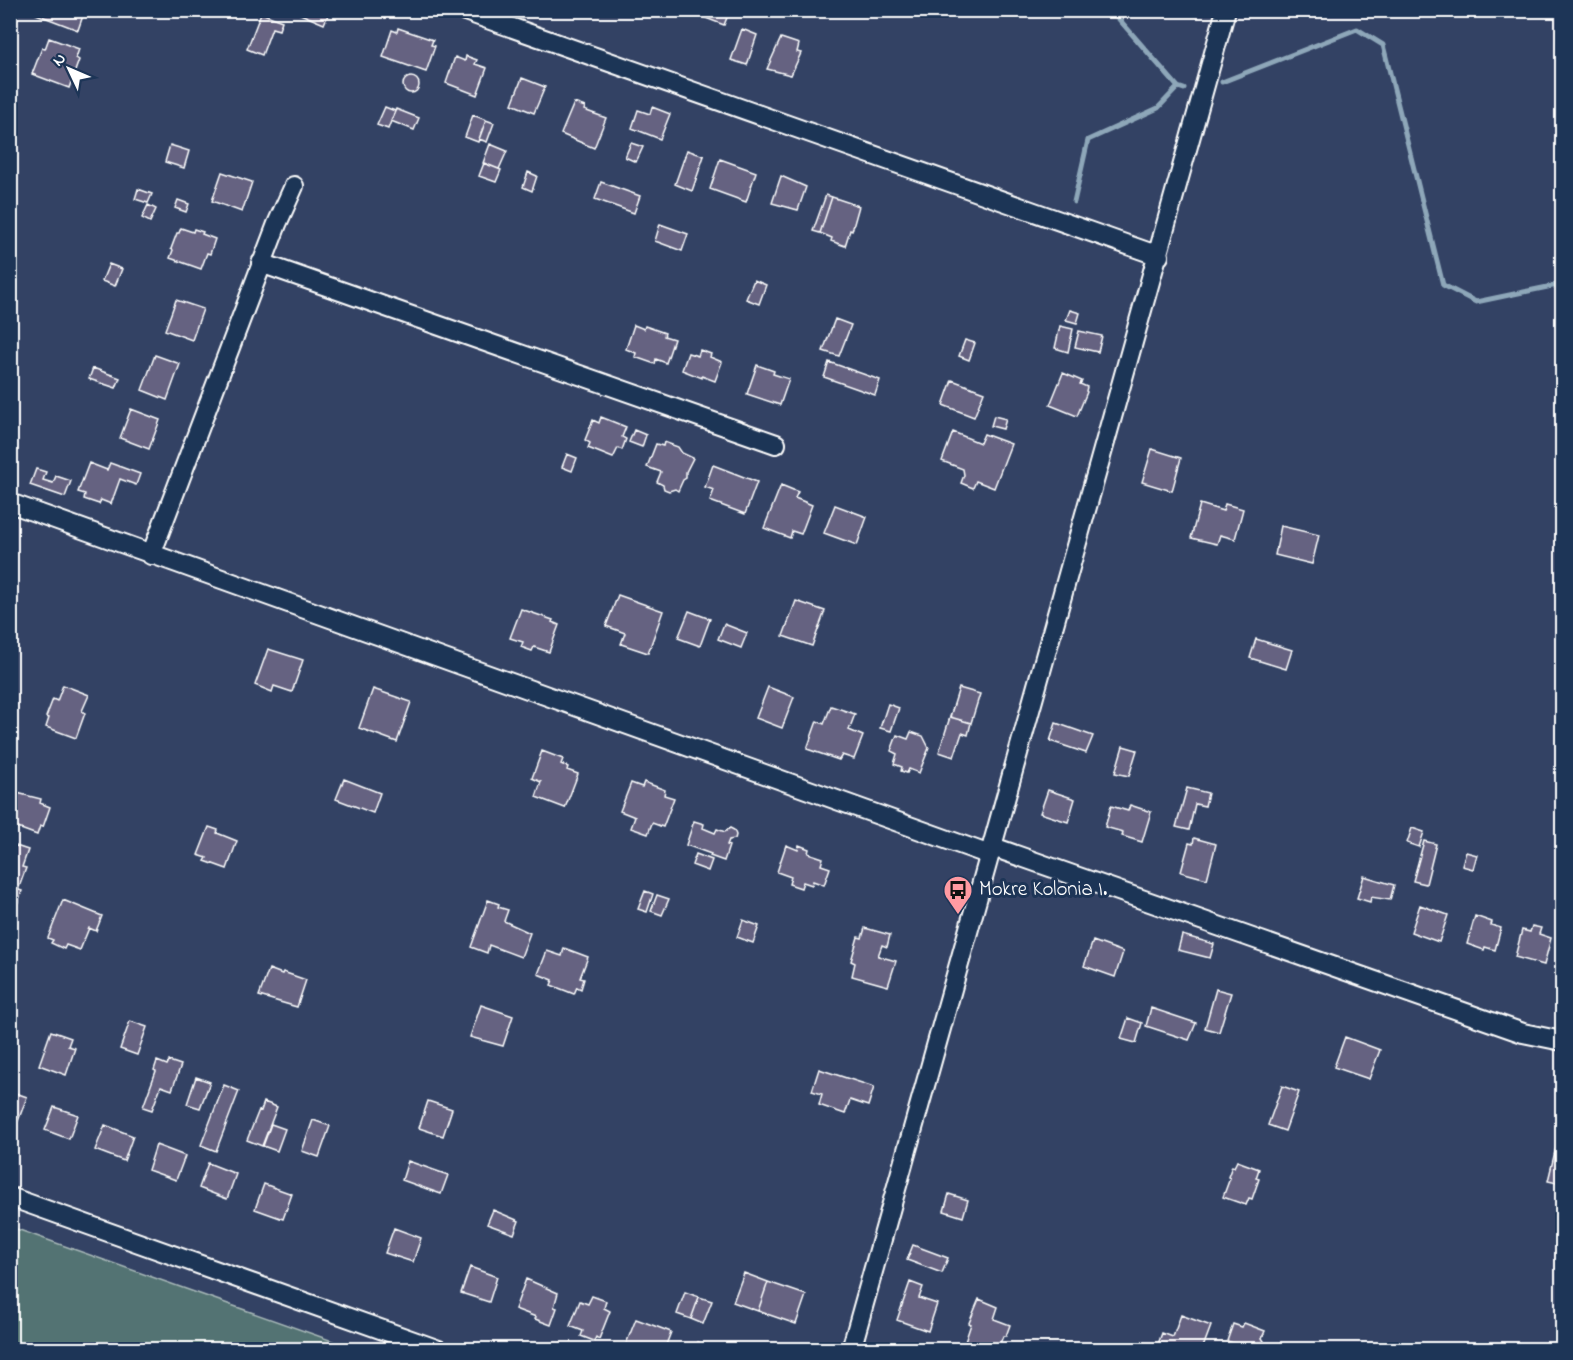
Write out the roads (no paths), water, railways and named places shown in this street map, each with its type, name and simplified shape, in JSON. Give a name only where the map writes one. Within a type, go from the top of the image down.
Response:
[{"type":"street","points":[[462,10],[1159,256]]},
{"type":"street","points":[[851,1350],[1226,10]]},
{"type":"street","points":[[151,555],[261,263],[294,186]]},
{"type":"street","points":[[261,263],[776,444]]},
{"type":"street","points":[[10,503],[151,555],[992,851],[1523,1033],[1563,1041]]},
{"type":"street","points":[[10,1197],[439,1350]]},
{"type":"waterway","points":[[1111,10],[1178,87]]},
{"type":"waterway","points":[[1222,82],[1357,29],[1383,45],[1443,285],[1476,302],[1562,284]]},
{"type":"waterway","points":[[1074,202],[1088,140],[1158,108],[1178,87],[1184,89]]},
{"type":"place","name":"Mokre Kolonia I.","points":[[958,916]]}]
